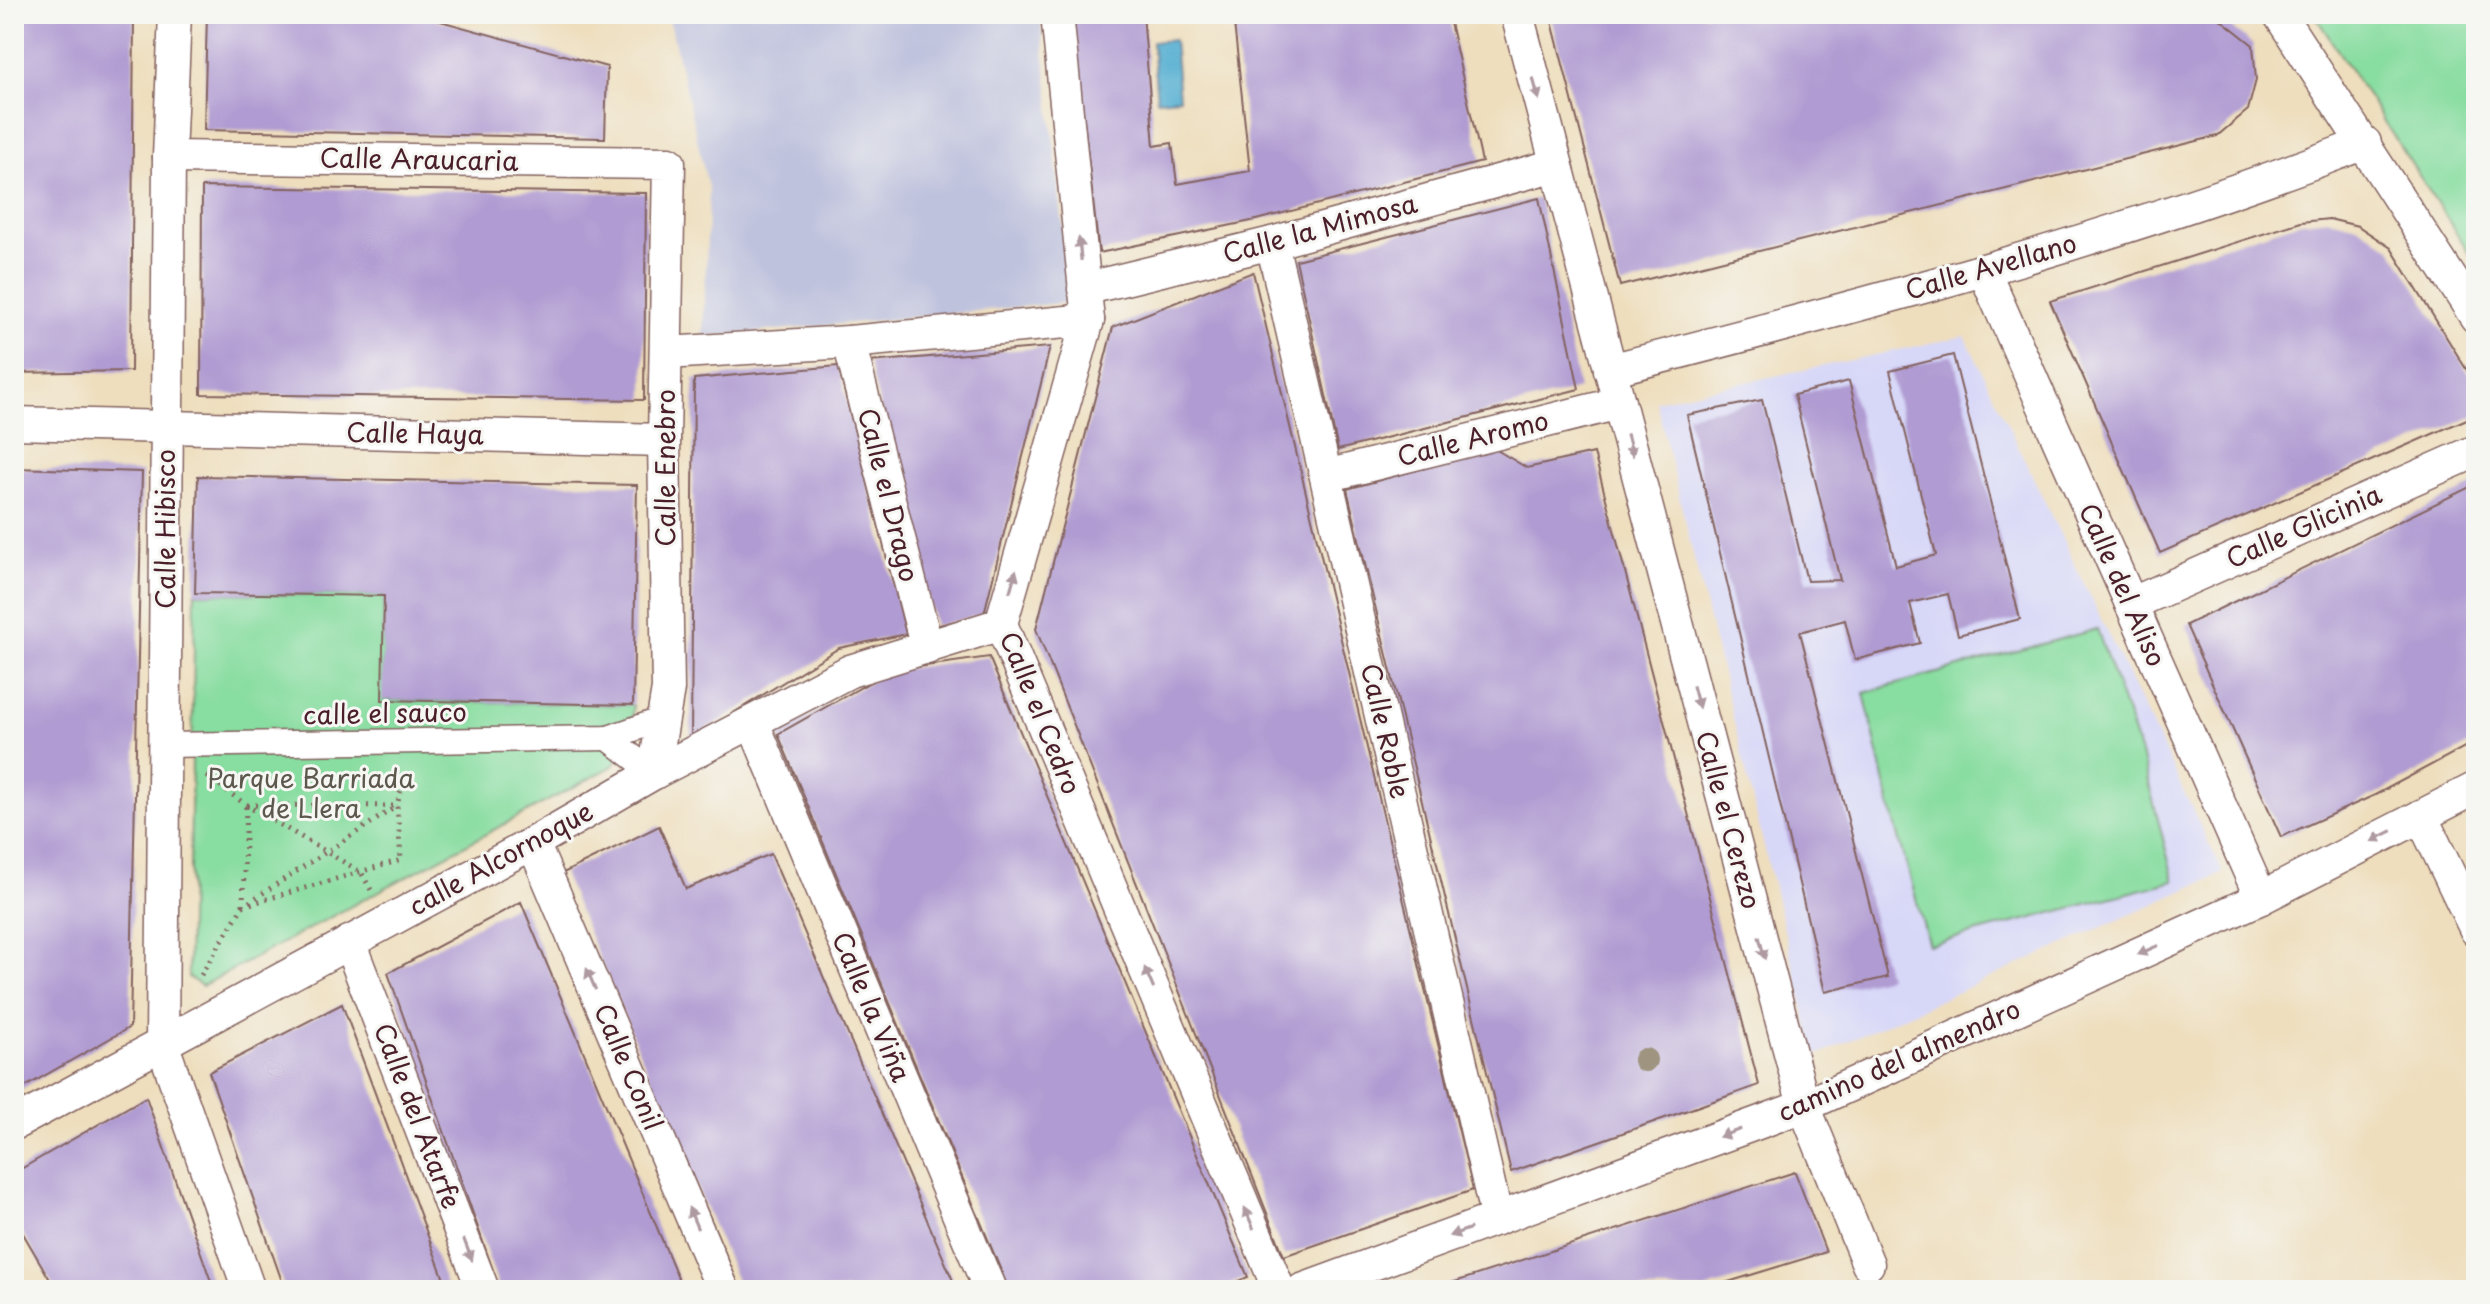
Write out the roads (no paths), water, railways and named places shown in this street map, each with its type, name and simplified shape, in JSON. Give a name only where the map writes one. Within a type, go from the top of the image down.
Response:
[{"type":"street","name":"Calle Hibisco","points":[[175,14],[169,157],[162,1043],[249,1290]]},
{"type":"street","name":"Calle el Cedro","points":[[1057,14],[1086,304],[1001,624],[1279,1290]]},
{"type":"street","name":"Calle el Cerezo","points":[[1517,14],[1804,1106],[1868,1264]]},
{"type":"street","points":[[2279,14],[2476,317]]},
{"type":"street","name":"Calle Avellano","points":[[1610,370],[1984,271],[2280,176],[2365,143]]},
{"type":"street","name":"Calle Araucaria","points":[[169,157],[669,163]]},
{"type":"street","name":"Calle Enebro","points":[[654,773],[668,689],[664,440],[669,163]]},
{"type":"street","name":"Calle la Mimosa","points":[[666,353],[849,342],[1086,304],[1272,243],[1556,165]]},
{"type":"street","name":"Calle Roble","points":[[1272,243],[1497,1219]]},
{"type":"street","name":"Calle del Aliso","points":[[1984,271],[2261,898]]},
{"type":"street","name":"Calle el Drago","points":[[849,342],[927,648]]},
{"type":"street","name":"Calle Aromo","points":[[1326,476],[1619,403]]},
{"type":"street","name":"Calle Haya","points":[[14,423],[664,440]]},
{"type":"street","name":"Calle Glicinia","points":[[2131,604],[2476,451]]},
{"type":"street","name":"calle Alcornoque","points":[[14,1124],[533,843],[654,773],[850,671],[1001,624]]},
{"type":"street","name":"calle el sauco","points":[[164,745],[608,738],[663,719]]},
{"type":"street","name":"Calle la Viña","points":[[753,723],[990,1290]]},
{"type":"street","points":[[608,738],[654,773]]},
{"type":"street","name":"camino del almendro","points":[[1302,1290],[1804,1106],[2261,898],[2476,788]]},
{"type":"street","points":[[2421,816],[2476,930]]},
{"type":"street","name":"Calle Conil","points":[[533,843],[723,1290]]},
{"type":"street","name":"Calle del Atarfe","points":[[349,942],[483,1290]]},
{"type":"water","points":[[1174,40],[1179,98],[1157,100],[1152,42]]},
{"type":"park label","name":"Parque Barriada de Llera","points":[[311,794]]}]
